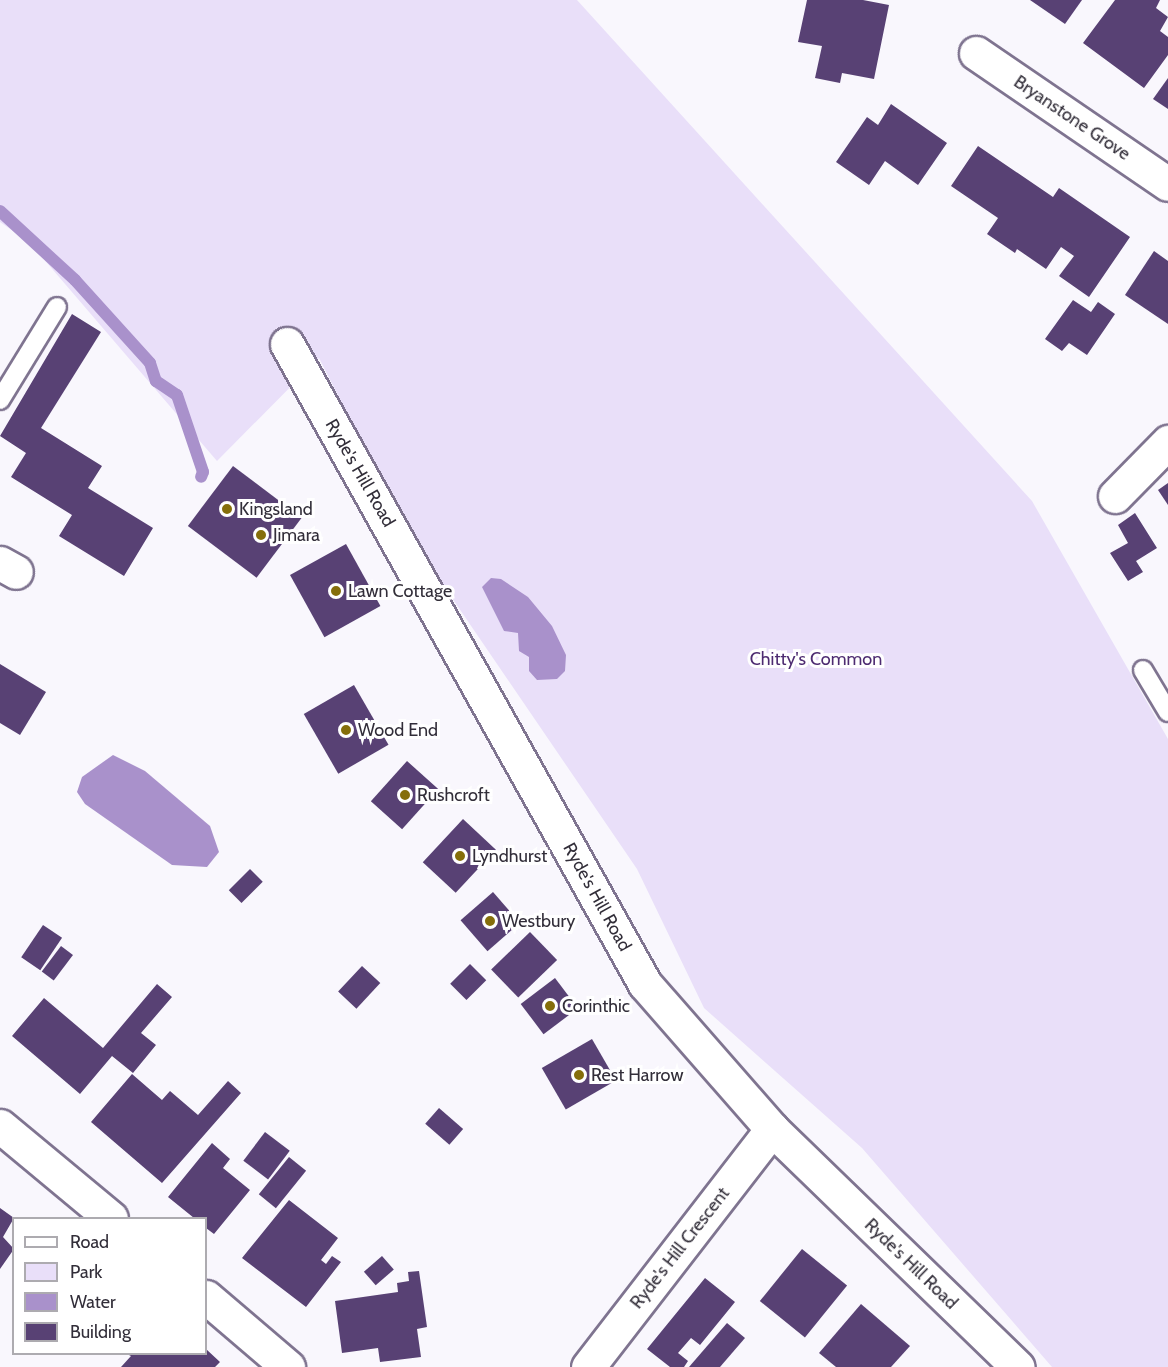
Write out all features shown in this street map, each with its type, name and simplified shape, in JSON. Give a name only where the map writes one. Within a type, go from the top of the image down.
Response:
[{"type":"street","name":"Bryanstone Grove","points":[[976,53],[1168,184]]},
{"type":"street","name":"Ryde's Hill Road","points":[[287,344],[645,984],[772,1129],[1018,1367]]},
{"type":"street","points":[[1116,496],[1168,442]]},
{"type":"street","points":[[0,1126],[110,1217]]},
{"type":"street","name":"Ryde's Hill Crescent","points":[[588,1367],[772,1129]]},
{"type":"street","points":[[207,1298],[288,1367]]},
{"type":"lane","points":[[0,400],[57,307]]},
{"type":"lane","points":[[1143,670],[1168,712]]},
{"type":"green space","name":"Chitty's Common","points":[[0,0],[577,0],[1032,501],[1168,739],[1168,1367],[1052,1367],[862,1148],[704,1008],[637,869],[407,532],[319,358],[217,461],[29,242],[0,222]]},
{"type":"water","points":[[491,578],[501,579],[528,597],[552,626],[566,655],[565,671],[557,679],[537,680],[529,671],[529,657],[519,651],[518,633],[504,631],[482,587]]},
{"type":"water","points":[[113,755],[145,771],[210,826],[219,852],[207,867],[172,865],[85,804],[77,792],[82,777]]},
{"type":"building","points":[[807,0],[863,0],[889,5],[874,79],[842,73],[840,83],[815,78],[822,46],[798,42]]},
{"type":"building","points":[[1030,0],[1082,0],[1065,24]]},
{"type":"building","points":[[1115,0],[1160,0],[1156,8],[1168,17],[1160,31],[1168,37],[1168,55],[1144,88],[1083,43]]},
{"type":"building","points":[[1168,78],[1168,109],[1153,99]]},
{"type":"building","points":[[891,104],[947,143],[918,185],[885,161],[869,185],[836,162],[867,117],[878,125]]},
{"type":"building","points":[[978,146],[1053,197],[1059,188],[1130,237],[1089,297],[1059,276],[1074,256],[1061,247],[1046,269],[1017,249],[1015,253],[987,234],[998,218],[951,186]]},
{"type":"building","points":[[1154,251],[1168,261],[1168,324],[1125,295]]},
{"type":"building","points":[[1073,300],[1091,312],[1098,302],[1115,314],[1087,355],[1069,343],[1062,351],[1045,339]]},
{"type":"building","points":[[72,314],[101,332],[41,428],[102,466],[88,488],[153,528],[124,576],[59,536],[72,515],[11,477],[26,453],[0,436]]},
{"type":"building","points":[[233,466],[302,518],[257,578],[188,526]]},
{"type":"building","points":[[1168,483],[1168,505],[1158,490]]},
{"type":"building","points":[[1135,513],[1157,548],[1136,561],[1143,572],[1128,581],[1110,553],[1128,543],[1118,525]]},
{"type":"building","name":"Lawn Cottage","points":[[346,544],[380,606],[324,637],[290,575]]},
{"type":"building","points":[[0,664],[46,692],[20,735],[0,723]]},
{"type":"building","name":"Wood End","points":[[354,685],[389,745],[338,774],[304,714]]},
{"type":"building","name":"Rushcroft","points":[[407,761],[438,789],[402,829],[371,801]]},
{"type":"building","name":"Lyndhurst","points":[[463,819],[496,850],[456,893],[423,862]]},
{"type":"building","points":[[250,869],[263,882],[242,903],[229,890]]},
{"type":"building","name":"Westbury","points":[[493,892],[520,923],[487,951],[461,920]]},
{"type":"building","points":[[43,925],[62,938],[40,970],[21,957]]},
{"type":"building","points":[[530,932],[557,960],[518,998],[491,970]]},
{"type":"building","points":[[61,946],[73,955],[54,981],[42,972]]},
{"type":"building","points":[[470,964],[486,980],[466,1000],[450,984]]},
{"type":"building","points":[[362,966],[380,983],[356,1009],[338,992]]},
{"type":"building","name":"Corinthic","points":[[555,978],[578,1008],[544,1034],[521,1004]]},
{"type":"building","points":[[157,984],[172,997],[141,1033],[156,1045],[133,1073],[112,1056],[80,1094],[12,1036],[44,998],[103,1048]]},
{"type":"building","name":"Rest Harrow","points":[[592,1039],[616,1081],[566,1110],[542,1068]]},
{"type":"building","points":[[132,1074],[162,1100],[170,1091],[198,1115],[228,1081],[241,1093],[162,1183],[91,1122]]},
{"type":"building","points":[[439,1108],[463,1129],[449,1145],[425,1124]]},
{"type":"building","points":[[265,1132],[290,1151],[268,1179],[243,1161]]},
{"type":"building","points":[[212,1143],[230,1159],[223,1168],[250,1190],[214,1234],[207,1229],[207,1217],[193,1217],[168,1197]]},
{"type":"building","points":[[289,1157],[306,1171],[276,1208],[259,1194]]},
{"type":"building","points":[[289,1200],[338,1238],[321,1260],[326,1264],[332,1256],[341,1262],[306,1307],[242,1258]]},
{"type":"building","points":[[0,1208],[13,1217],[3,1237],[12,1247],[12,1252],[0,1269]]},
{"type":"building","points":[[802,1249],[847,1286],[805,1338],[760,1301]]},
{"type":"building","points":[[382,1256],[394,1270],[376,1285],[364,1272]]},
{"type":"building","points":[[419,1271],[427,1327],[417,1329],[421,1357],[380,1362],[378,1348],[342,1353],[335,1301],[398,1292],[397,1283],[409,1281],[408,1272]]},
{"type":"building","points":[[705,1278],[735,1302],[700,1345],[691,1338],[678,1353],[688,1361],[684,1367],[670,1367],[647,1349]]},
{"type":"building","points":[[861,1304],[910,1346],[891,1367],[836,1367],[819,1353]]},
{"type":"building","points":[[727,1323],[745,1338],[720,1367],[689,1367]]},
{"type":"building","points":[[207,1350],[220,1362],[215,1367],[121,1367],[131,1356],[129,1355],[207,1355]]},
{"type":"waterway","points":[[0,211],[75,280],[150,363],[156,381],[177,395],[203,472],[201,477]]},
{"type":"place","name":"Kingsland","points":[[227,509]]},
{"type":"place","name":"Jimara","points":[[261,535]]},
{"type":"place","name":"Lawn Cottage","points":[[336,591]]},
{"type":"place","name":"Wood End","points":[[346,730]]},
{"type":"place","name":"Rushcroft","points":[[405,795]]},
{"type":"place","name":"Lyndhurst","points":[[460,856]]},
{"type":"place","name":"Westbury","points":[[490,921]]},
{"type":"place","name":"Corinthic","points":[[550,1006]]},
{"type":"place","name":"Rest Harrow","points":[[579,1075]]}]
